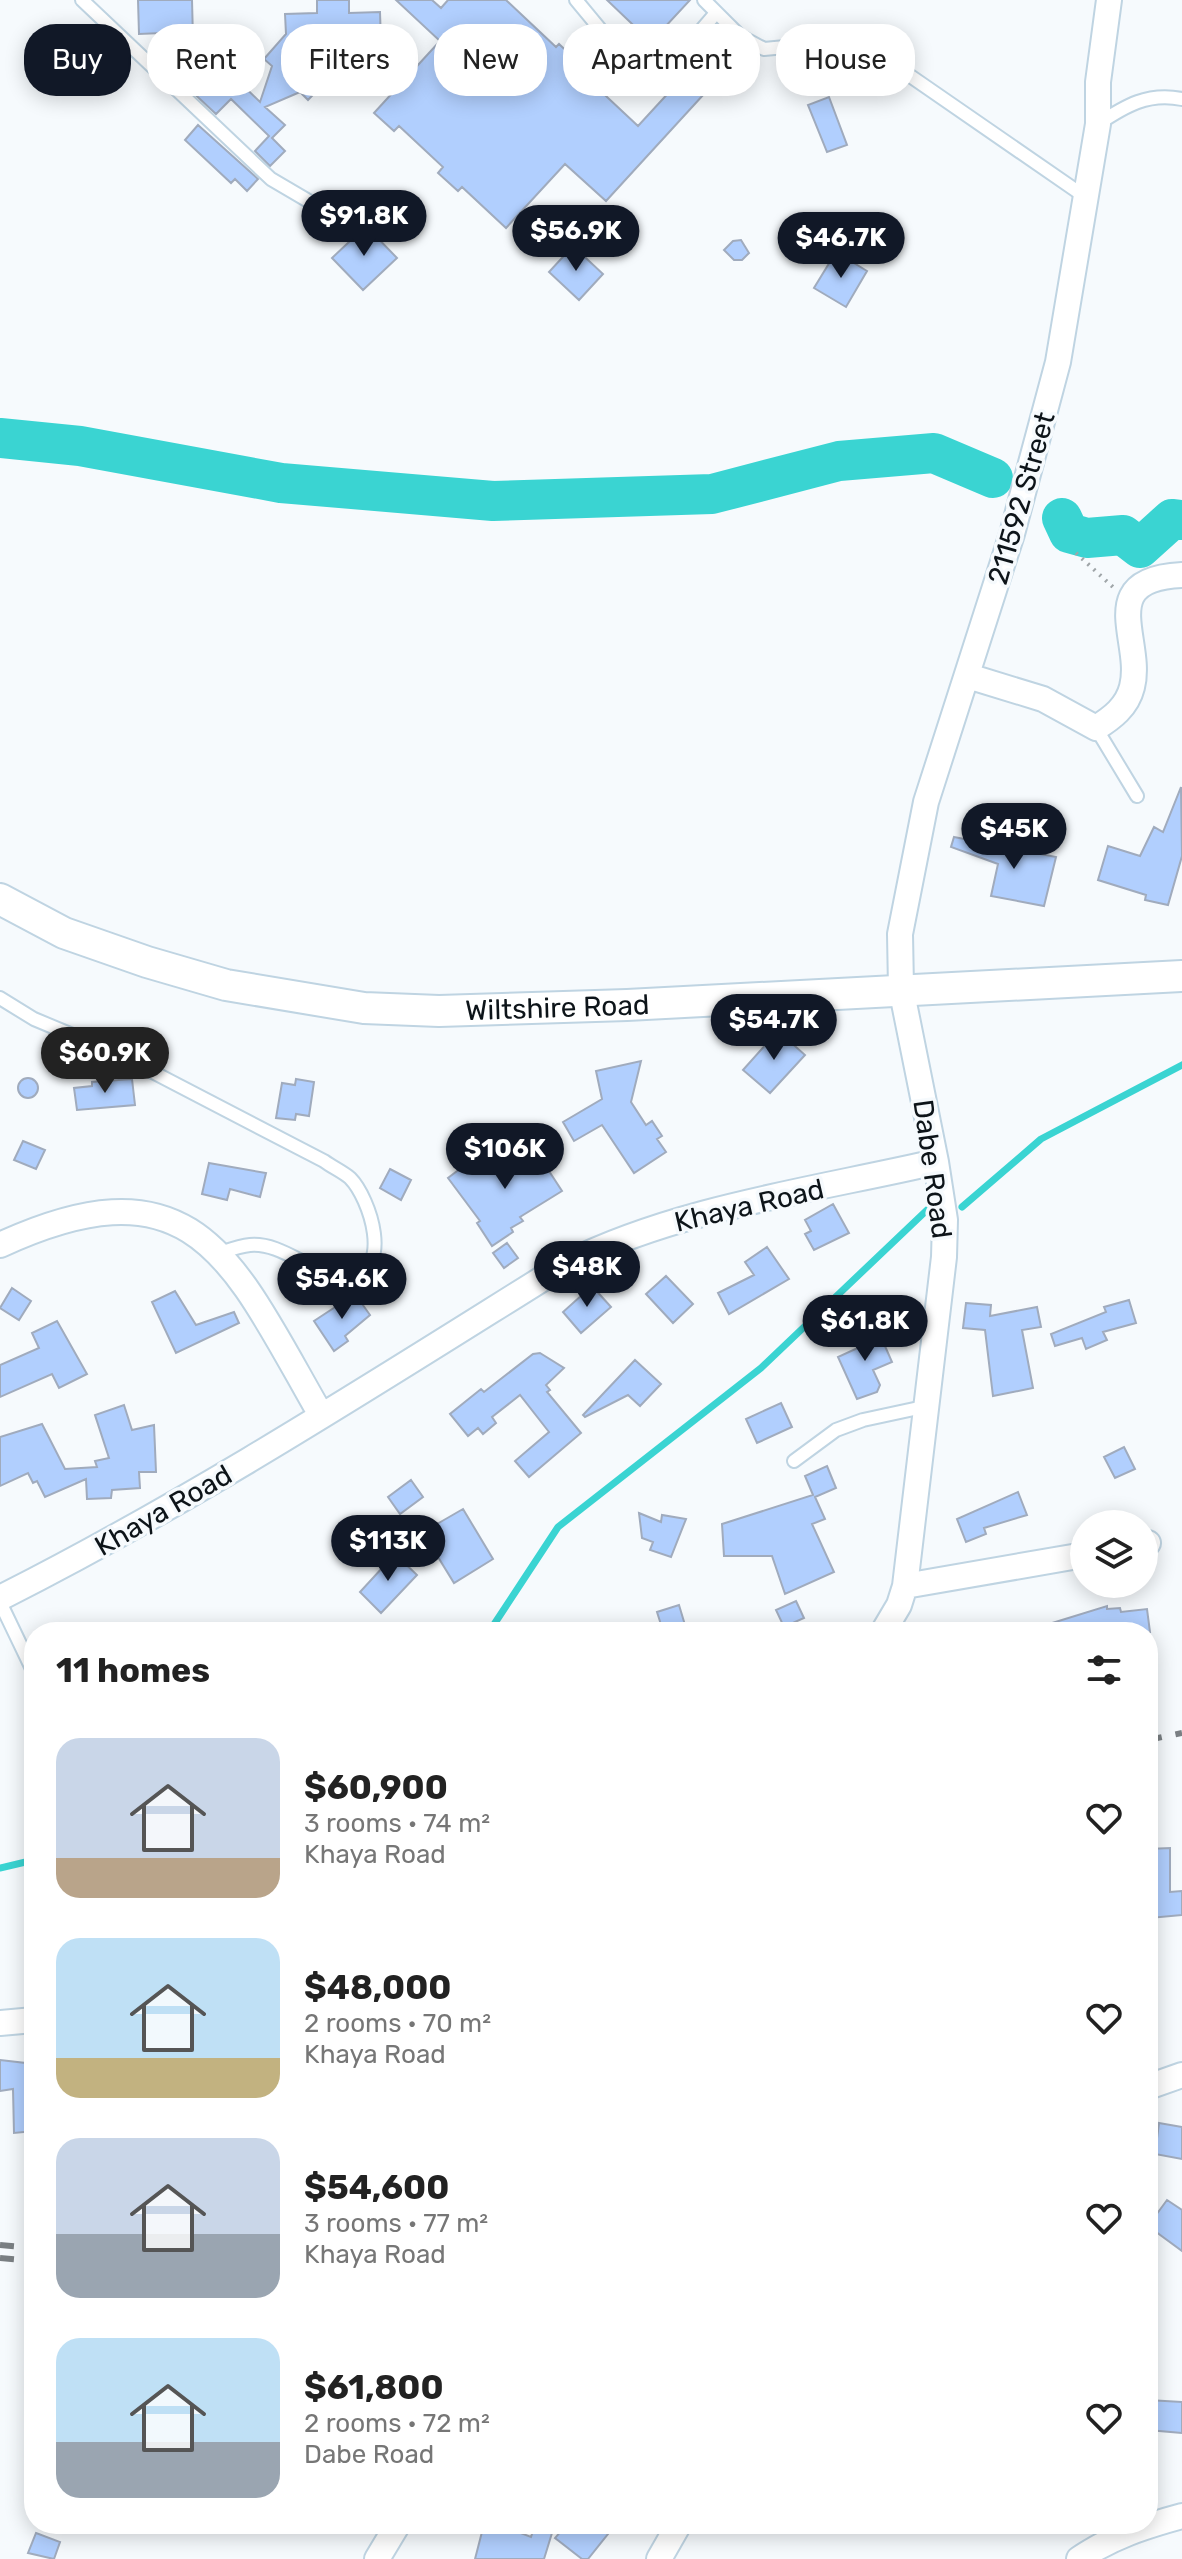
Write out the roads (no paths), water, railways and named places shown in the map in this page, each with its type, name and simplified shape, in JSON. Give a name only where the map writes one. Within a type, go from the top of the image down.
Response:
[{"type":"street","name":"211592 Street","points":[[901,988],[900,934],[926,802],[1012,534],[1058,362],[1098,124],[1098,82],[1109,0]]},
{"type":"street","points":[[968,676],[1053,703],[1096,728],[1124,705],[1132,688],[1127,625],[1130,603],[1145,583],[1160,576],[1182,575]]},
{"type":"street","name":"Wiltshire Road","points":[[0,899],[64,933],[160,966],[226,985],[364,1008],[439,1011],[596,1006],[1182,976]]},
{"type":"street","name":"Dabe Road","points":[[888,1622],[905,1586],[928,1406],[945,1220],[901,988]]},
{"type":"street","name":"Khaya Road","points":[[0,1600],[115,1539],[566,1264],[605,1244],[681,1221],[936,1162]]},
{"type":"street","points":[[0,1245],[63,1218],[106,1210],[144,1212],[179,1224],[220,1253],[258,1306],[321,1415]]},
{"type":"street","points":[[905,1586],[1070,1557]]},
{"type":"street","points":[[0,2023],[24,2021]]},
{"type":"street","points":[[1158,2083],[1182,2075]]},
{"type":"street","points":[[1158,2522],[1182,2516]]},
{"type":"street","points":[[377,2559],[392,2534]]},
{"type":"street","points":[[659,2559],[673,2534]]},
{"type":"street","points":[[1079,2559],[1101,2544],[1124,2534]]},
{"type":"lane","points":[[576,0],[634,70],[648,80],[662,76],[716,13]]},
{"type":"lane","points":[[704,0],[740,36],[764,49],[839,42],[877,53],[1084,196]]},
{"type":"lane","points":[[88,2],[271,179],[317,206],[392,212]]},
{"type":"lane","points":[[1098,124],[1126,105],[1148,98],[1182,99]]},
{"type":"lane","points":[[1096,728],[1137,796]]},
{"type":"lane","points":[[0,998],[34,1019],[118,1054],[324,1161],[350,1178],[366,1203],[374,1229],[375,1250],[368,1266],[353,1276],[332,1275],[275,1250],[252,1245],[220,1253]]},
{"type":"lane","points":[[794,1461],[836,1430],[863,1420],[928,1406]]},
{"type":"lane","points":[[0,1600],[24,1652]]},
{"type":"waterway","points":[[0,438],[80,446],[281,483],[493,501],[712,494],[839,461],[934,453],[993,478]]},
{"type":"waterway","points":[[1062,518],[1069,533],[1087,538],[1123,535],[1140,548],[1172,519],[1182,520]]},
{"type":"waterway","points":[[962,1207],[1041,1139],[1182,1065]]},
{"type":"waterway","points":[[496,1622],[558,1527],[761,1368],[927,1210]]},
{"type":"waterway","points":[[0,1868],[24,1862]]},
{"type":"railway","points":[[1158,1738],[1182,1733]]},
{"type":"railway","points":[[0,2245],[24,2247]]},
{"type":"railway","points":[[0,2258],[24,2260]]}]
